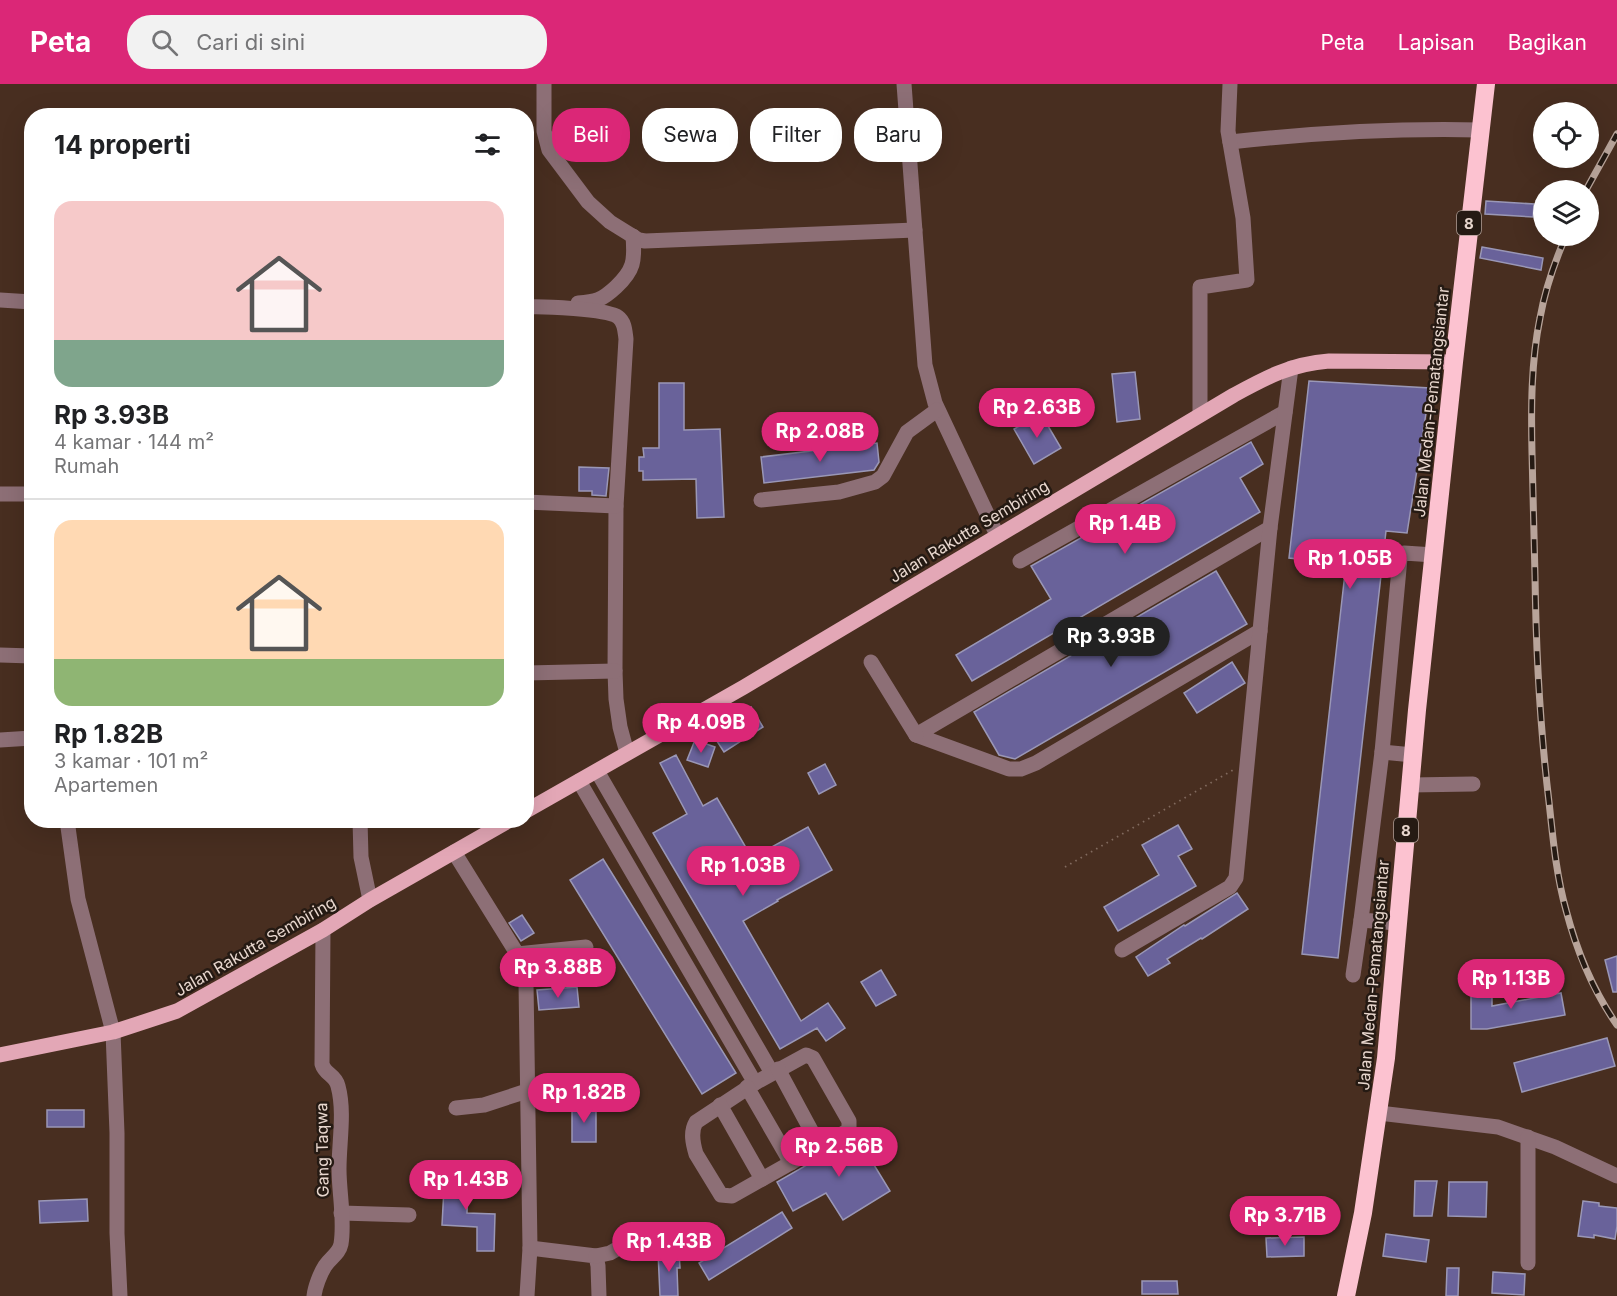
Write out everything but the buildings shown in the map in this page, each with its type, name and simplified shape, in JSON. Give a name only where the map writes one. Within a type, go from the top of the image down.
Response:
[{"type":"highway","name":"Jalan Medan-Pematangsiantar","points":[[1346,1296],[1363,1214],[1386,1058],[1410,785],[1454,362],[1486,84]]},
{"type":"main road","name":"Jalan Rakutta Sembiring","points":[[534,807],[744,687],[1200,415],[1275,373],[1310,362],[1454,362]]},
{"type":"main road","name":"Jalan Rakutta Sembiring","points":[[0,1055],[113,1032],[177,1011],[324,930],[370,900],[496,828]]},
{"type":"street","points":[[544,84],[544,131],[549,150],[588,202],[610,222],[639,240],[915,230]]},
{"type":"street","points":[[904,84],[926,365],[934,404],[997,536]]},
{"type":"street","points":[[1200,415],[1200,287],[1247,280],[1243,218],[1228,131],[1230,84]]},
{"type":"street","points":[[1230,142],[1400,129],[1480,130]]},
{"type":"street","points":[[534,307],[594,302],[604,298],[632,268],[633,237]]},
{"type":"street","points":[[0,300],[24,302]]},
{"type":"street","points":[[548,306],[608,314],[618,317],[624,326],[626,339],[616,506],[615,671],[620,727],[627,753]]},
{"type":"street","points":[[1122,950],[1230,887],[1236,878],[1270,528],[1291,368]]},
{"type":"street","points":[[761,500],[839,492],[875,482],[883,476],[908,432],[938,410]]},
{"type":"street","points":[[1020,561],[1285,412]]},
{"type":"street","points":[[0,494],[24,494]]},
{"type":"street","points":[[534,502],[616,506]]},
{"type":"street","points":[[916,735],[1270,528]]},
{"type":"street","points":[[1353,975],[1382,752],[1400,555],[1404,553],[1434,555]]},
{"type":"street","points":[[871,662],[916,735],[1009,769],[1021,769],[1036,764],[1260,631]]},
{"type":"street","points":[[0,655],[24,656]]},
{"type":"street","points":[[534,673],[615,671]]},
{"type":"street","points":[[0,740],[24,738]]},
{"type":"street","points":[[1382,752],[1413,756]]},
{"type":"street","points":[[597,771],[820,1147]]},
{"type":"street","points":[[579,782],[751,1085],[791,1163]]},
{"type":"street","points":[[1410,785],[1473,784]]},
{"type":"street","points":[[68,828],[78,899],[113,1032],[120,1296]]},
{"type":"street","points":[[360,828],[361,857],[370,900]]},
{"type":"street","points":[[454,852],[518,954],[526,983],[530,1248],[527,1296]]},
{"type":"street","points":[[626,862],[644,852]]},
{"type":"street","points":[[1361,920],[1397,923]]},
{"type":"street","name":"Gang Taqwa","points":[[314,1296],[325,1266],[339,1252],[342,1234],[339,1089],[335,1078],[324,1069],[322,1064],[324,930]]},
{"type":"street","points":[[518,954],[586,947]]},
{"type":"street","points":[[806,1055],[813,1058],[850,1126],[846,1132],[732,1196],[721,1195],[693,1147],[693,1126],[720,1105],[775,1071],[806,1055]]},
{"type":"street","points":[[456,1108],[484,1105],[527,1090]]},
{"type":"street","points":[[720,1105],[762,1179]]},
{"type":"street","points":[[1379,1113],[1498,1127],[1555,1147],[1617,1176]]},
{"type":"street","points":[[1528,1137],[1528,1263]]},
{"type":"street","points":[[341,1213],[409,1215]]},
{"type":"street","points":[[530,1248],[596,1256],[610,1253],[632,1242]]},
{"type":"street","points":[[596,1256],[599,1296]]},
{"type":"path","points":[[1065,867],[1248,761]]},
{"type":"railway","points":[[1592,180],[1617,134]]},
{"type":"railway","points":[[1562,246],[1545,297],[1533,368],[1532,436],[1536,604],[1543,746],[1557,870],[1570,926],[1586,970],[1617,1025]]}]
